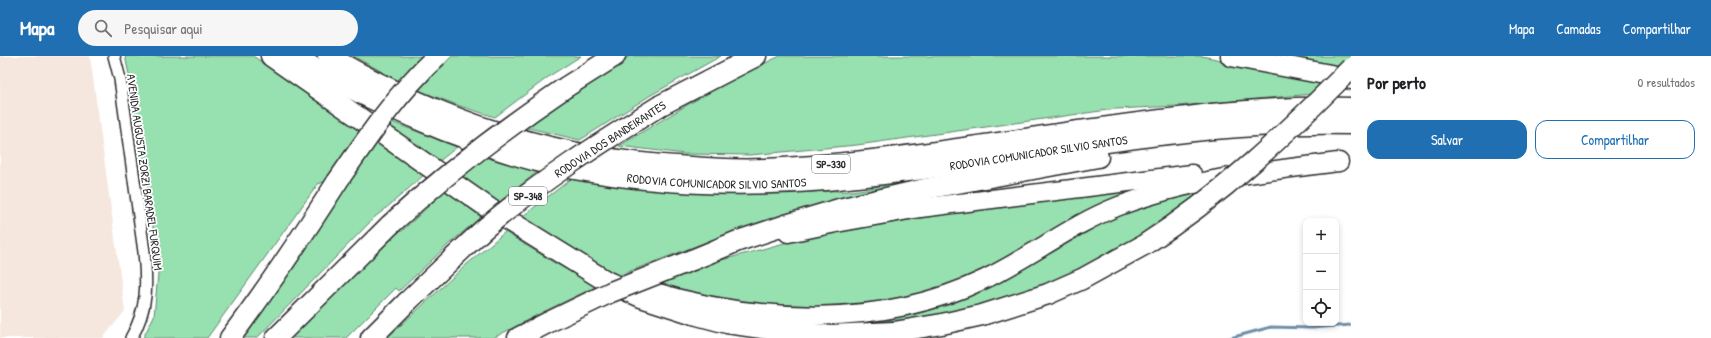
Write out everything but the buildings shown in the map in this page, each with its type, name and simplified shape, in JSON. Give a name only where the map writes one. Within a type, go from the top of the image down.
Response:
[{"type":"highway","points":[[272,56],[490,209],[606,281],[641,297],[697,315],[758,328],[831,335],[894,332],[942,324],[982,315],[1048,294],[1082,279],[1144,245],[1179,222],[1230,182],[1305,114],[1351,68]]},
{"type":"highway","name":"RODOVIA COMUNICADOR SILVIO SANTOS","points":[[295,56],[345,85],[387,106],[429,124],[502,151],[544,163],[632,177],[708,183],[748,184],[826,180],[1164,134],[1309,124],[1351,124]]},
{"type":"highway","name":"RODOVIA COMUNICADOR SILVIO SANTOS","points":[[328,56],[411,100],[514,139],[592,157],[664,166],[718,169],[763,169],[839,163],[923,153],[1171,118],[1279,109],[1351,108]]},
{"type":"highway","points":[[230,338],[260,299],[364,143],[424,69],[437,56]]},
{"type":"highway","points":[[276,338],[390,225],[459,164],[519,119],[615,56]]},
{"type":"highway","name":"RODOVIA DOS BANDEIRANTES","points":[[371,338],[485,229],[574,161],[662,105],[756,56]]},
{"type":"highway","points":[[1231,56],[1351,79]]},
{"type":"highway","points":[[518,338],[612,292],[738,241],[839,209],[925,189],[1165,145],[1250,134],[1309,124]]},
{"type":"highway","points":[[563,255],[621,281],[694,302],[752,312],[804,316],[871,312],[928,300],[963,289],[1017,262],[1086,221],[1117,207],[1148,196],[1214,179],[1345,162]]},
{"type":"highway","points":[[694,259],[799,230],[920,208],[1197,173],[1345,162]]},
{"type":"street","name":"AVENIDA AUGUSTA ZORZI BARADEL FURQUIM","points":[[114,56],[120,79],[146,276],[146,297],[143,313],[131,338]]},
{"type":"shaded area","points":[[0,56],[90,56],[125,311],[103,338],[0,338]]},
{"type":"green space","points":[[125,56],[253,56],[361,131],[326,181],[318,184],[207,338],[143,338],[154,316],[158,274],[151,209],[131,84]]},
{"type":"green space","points":[[353,56],[423,56],[401,82]]},
{"type":"green space","points":[[452,56],[581,56],[551,75],[495,117],[460,106],[418,90]]},
{"type":"green space","points":[[630,56],[721,56],[651,95],[580,140],[524,127],[612,67]]},
{"type":"green space","points":[[780,56],[1202,56],[1325,82],[1313,94],[1177,106],[1115,109],[857,145],[750,155],[685,154],[619,146],[722,84]]},
{"type":"green space","points":[[1285,56],[1351,56],[1339,67]]},
{"type":"green space","points":[[392,122],[457,147],[437,163],[387,128]]},
{"type":"green space","points":[[376,142],[424,175],[376,216],[257,338],[239,338],[343,191]]},
{"type":"green space","points":[[485,157],[537,172],[496,205],[459,179]]},
{"type":"green space","points":[[571,179],[667,191],[731,194],[847,191],[868,189],[897,182],[899,186],[787,215],[735,231],[620,275],[597,265],[519,219]]},
{"type":"green space","points":[[1216,183],[1160,226],[1060,280],[970,308],[913,319],[842,324],[842,319],[888,313],[1098,221]]},
{"type":"green space","points":[[1147,187],[991,271],[896,304],[787,310],[652,287],[711,263],[799,239],[988,207]]},
{"type":"green space","points":[[446,190],[481,217],[450,243],[399,291],[396,288],[346,338],[288,338],[396,232],[402,231]]},
{"type":"green space","points":[[505,232],[553,262],[597,286],[493,338],[387,338],[466,265]]},
{"type":"waterway","points":[[1230,338],[1271,327],[1311,328],[1351,325]]}]
